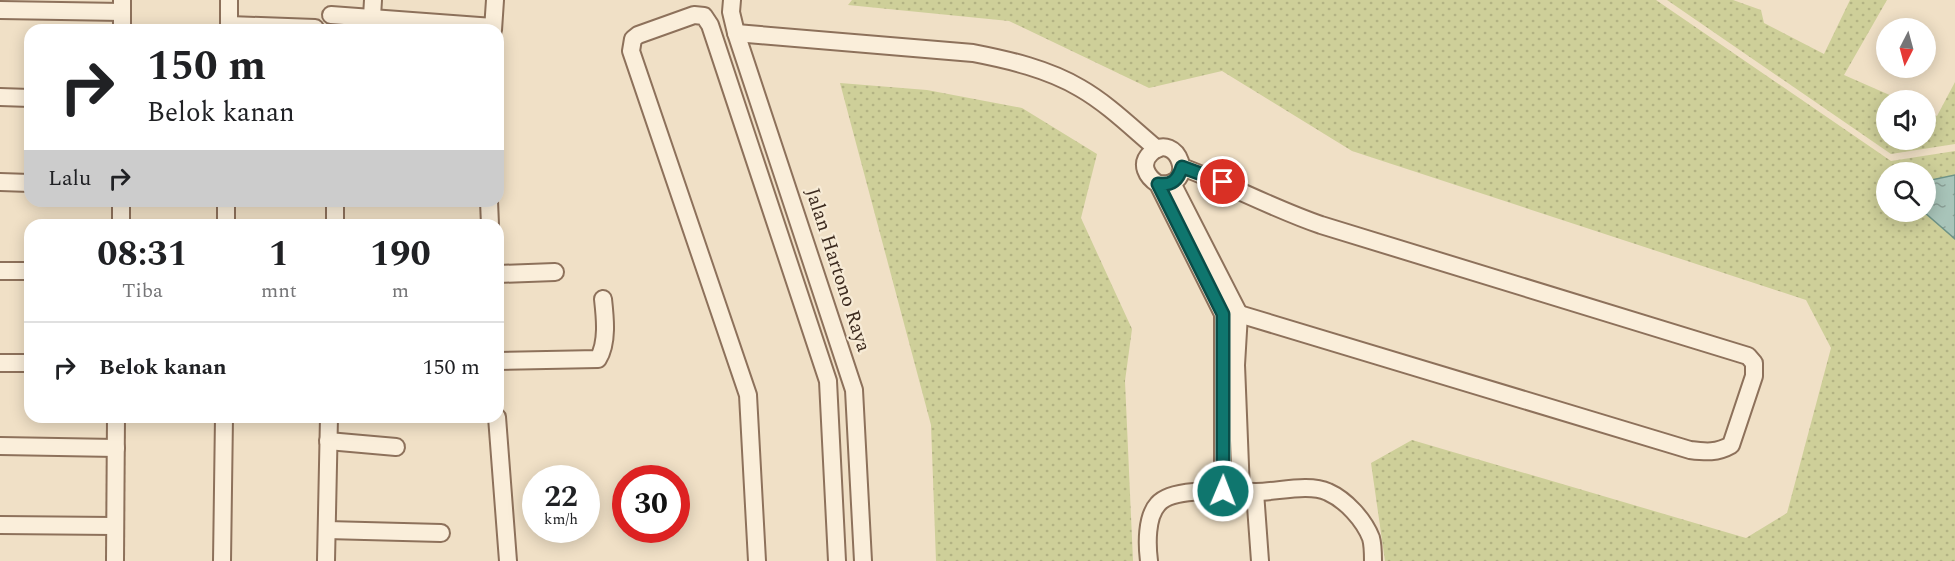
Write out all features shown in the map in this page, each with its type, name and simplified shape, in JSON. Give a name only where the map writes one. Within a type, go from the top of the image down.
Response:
[{"type":"street","points":[[229,0],[229,24]]},
{"type":"street","points":[[372,17],[373,0]]},
{"type":"street","points":[[493,24],[495,0]]},
{"type":"street","name":"Jalan Hartono Raya","points":[[732,0],[731,12],[736,33],[854,390],[863,561]]},
{"type":"street","points":[[0,10],[122,6],[122,24]]},
{"type":"street","points":[[331,15],[449,24]]},
{"type":"street","points":[[757,561],[748,396],[631,51],[633,39],[638,35],[694,15],[704,16],[710,25],[828,381],[837,561]]},
{"type":"street","points":[[736,33],[973,53],[1004,59],[1080,88],[1107,106],[1157,149]]},
{"type":"street","points":[[0,97],[24,98]]},
{"type":"street","points":[[1165,184],[1179,177],[1182,167],[1180,158],[1175,152],[1166,148],[1157,149],[1149,154],[1145,162],[1146,172],[1150,179],[1165,184],[1231,314],[1248,492],[1260,561]]},
{"type":"street","points":[[1182,167],[1223,182],[1289,214],[1748,356],[1754,363],[1754,376],[1731,445],[1721,451],[1699,452],[1231,314]]},
{"type":"street","points":[[0,182],[24,183]]},
{"type":"street","points":[[0,271],[24,271]]},
{"type":"street","points":[[504,274],[555,272]]},
{"type":"street","points":[[504,361],[598,359],[602,352],[603,341],[603,299]]},
{"type":"street","points":[[1223,491],[1231,314]]},
{"type":"street","points":[[0,363],[24,363]]},
{"type":"street","points":[[115,561],[117,423]]},
{"type":"street","points":[[222,561],[224,423]]},
{"type":"street","points":[[326,561],[329,423]]},
{"type":"street","points":[[497,423],[507,561]]},
{"type":"street","points":[[328,441],[396,447]]},
{"type":"street","points":[[0,446],[116,448]]},
{"type":"street","points":[[1149,561],[1151,515],[1157,504],[1164,498],[1200,491],[1248,492],[1305,489],[1320,489],[1329,492],[1353,510],[1371,538],[1373,561]]},
{"type":"street","points":[[0,525],[114,526]]},
{"type":"street","points":[[327,530],[441,533]]},
{"type":"green space","points":[[852,0],[1656,0],[1891,161],[1955,151],[1955,561],[1385,561],[1371,463],[1412,440],[1746,538],[1787,513],[1831,348],[1806,300],[1352,151],[1222,71],[1149,88],[1009,21],[848,5]]},
{"type":"green space","points":[[1667,0],[1733,0],[1761,10],[1764,23],[1824,54],[1850,0],[1887,0],[1844,75],[1878,90],[1876,90],[1876,144]]},
{"type":"green space","points":[[1955,82],[1955,144],[1936,147],[1936,116]]},
{"type":"green space","points":[[840,83],[927,90],[1022,108],[1097,154],[1081,218],[1132,329],[1125,381],[1133,561],[936,561],[931,425]]},
{"type":"green space","points":[[1885,150],[1917,150],[1891,154]]},
{"type":"water","points":[[1955,175],[1955,239],[1935,222],[1936,179]]},
{"type":"route","points":[[1223,182],[1182,167],[1179,177],[1172,183],[1158,184],[1223,314],[1223,491]]}]
